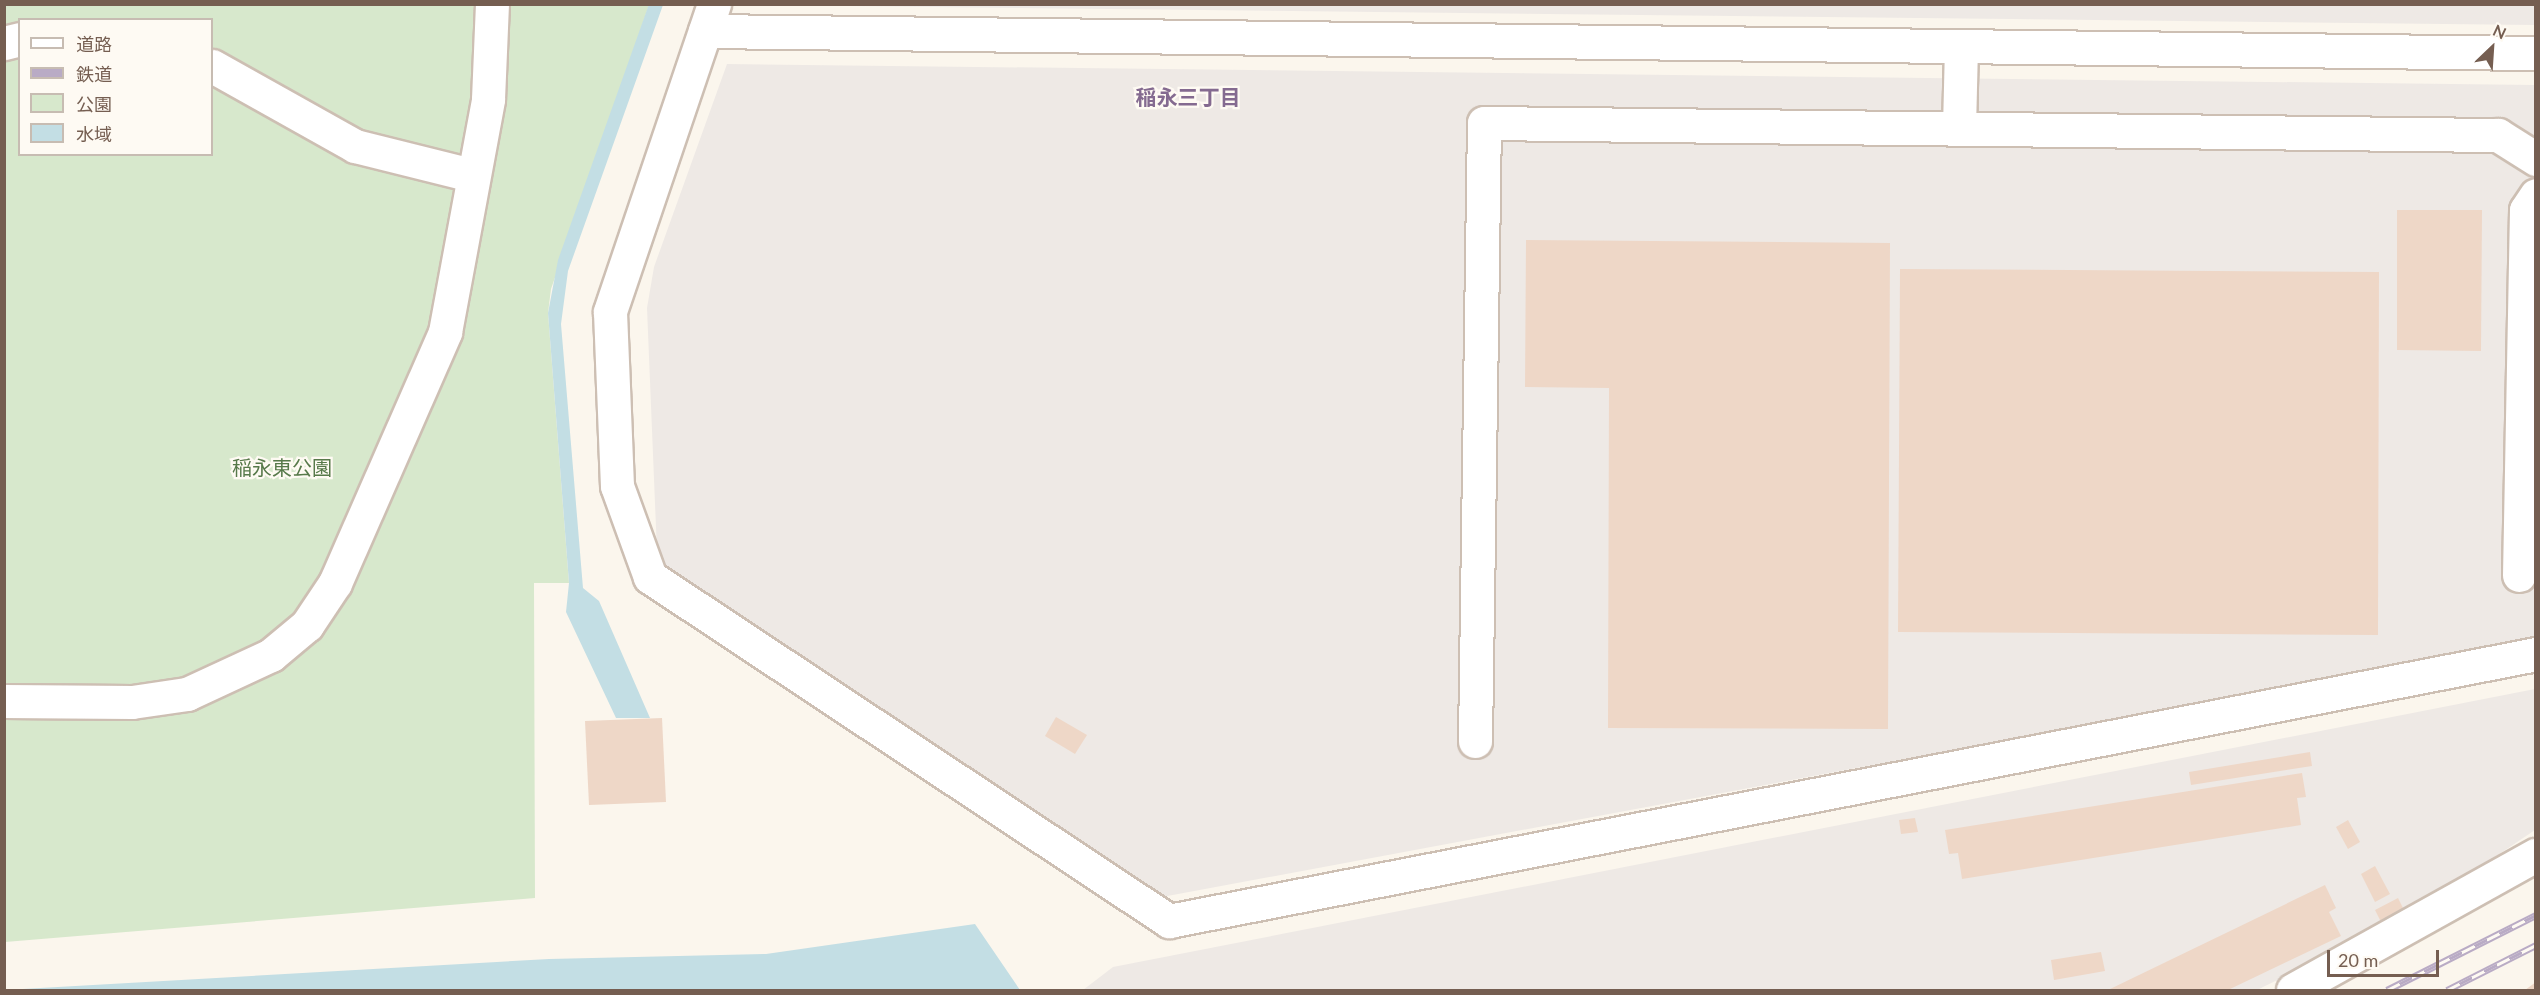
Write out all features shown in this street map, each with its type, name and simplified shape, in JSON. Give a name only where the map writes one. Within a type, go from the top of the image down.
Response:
[{"type":"street","points":[[4,700],[132,702],[187,694],[272,655],[308,626],[335,583],[445,332],[471,175],[488,99],[492,4]]},
{"type":"street","points":[[2535,53],[1961,46],[709,18],[609,312],[617,486],[650,577],[1169,921],[2535,654]]},
{"type":"street","points":[[1959,128],[1961,46]]},
{"type":"street","points":[[213,67],[355,146],[471,175]]},
{"type":"street","points":[[1475,741],[1484,123],[2498,135],[2535,159]]},
{"type":"street","points":[[2519,575],[2526,210],[2535,195]]},
{"type":"street","points":[[2293,990],[2535,855]]},
{"type":"shaded area","points":[[755,4],[2535,4],[2535,25],[755,5]]},
{"type":"shaded area","points":[[727,64],[2535,85],[2535,636],[2416,664],[1162,897],[1137,888],[1075,836],[666,574],[657,552],[647,308],[654,267]]},
{"type":"shaded area","points":[[2535,689],[2535,830],[2407,916],[2257,990],[1083,990],[1113,967]]},
{"type":"green space","name":"稲永東公園","points":[[5,5],[649,5],[551,289],[548,313],[569,583],[534,583],[535,898],[5,942]]},
{"type":"water","points":[[649,4],[663,5],[568,271],[561,324],[583,588],[599,601],[650,718],[616,718],[566,612],[569,583],[548,313],[558,260]]},
{"type":"water","points":[[975,924],[1020,990],[5,990],[549,959],[766,954]]},
{"type":"building","points":[[2397,210],[2482,210],[2481,351],[2397,350]]},
{"type":"building","points":[[1526,240],[1890,243],[1888,729],[1608,728],[1609,388],[1525,387]]},
{"type":"building","points":[[1900,269],[2379,272],[2378,635],[1898,632]]},
{"type":"building","points":[[1056,717],[1087,735],[1075,754],[1045,736]]},
{"type":"building","points":[[662,718],[666,802],[589,805],[585,721]]},
{"type":"building","points":[[2310,752],[2312,766],[2191,785],[2189,772]]},
{"type":"building","points":[[2302,773],[2306,797],[2297,798],[2301,825],[1962,879],[1958,853],[1949,854],[1945,830]]},
{"type":"building","points":[[1915,818],[1918,832],[1901,834],[1899,820]]},
{"type":"building","points":[[2348,820],[2360,842],[2348,849],[2336,827]]},
{"type":"building","points":[[2375,866],[2390,894],[2375,902],[2361,874]]},
{"type":"building","points":[[2325,885],[2336,908],[2329,912],[2341,936],[2228,990],[2108,990]]},
{"type":"building","points":[[2398,898],[2405,912],[2382,924],[2375,910]]},
{"type":"building","points":[[2101,952],[2105,971],[2054,980],[2051,960]]},
{"type":"building","points":[[2536,982],[2536,990],[2525,990]]},
{"type":"railway","points":[[2387,990],[2536,915]]},
{"type":"railway","points":[[2447,990],[2536,945]]},
{"type":"district","name":"稲永三丁目","points":[[1188,97]]}]
